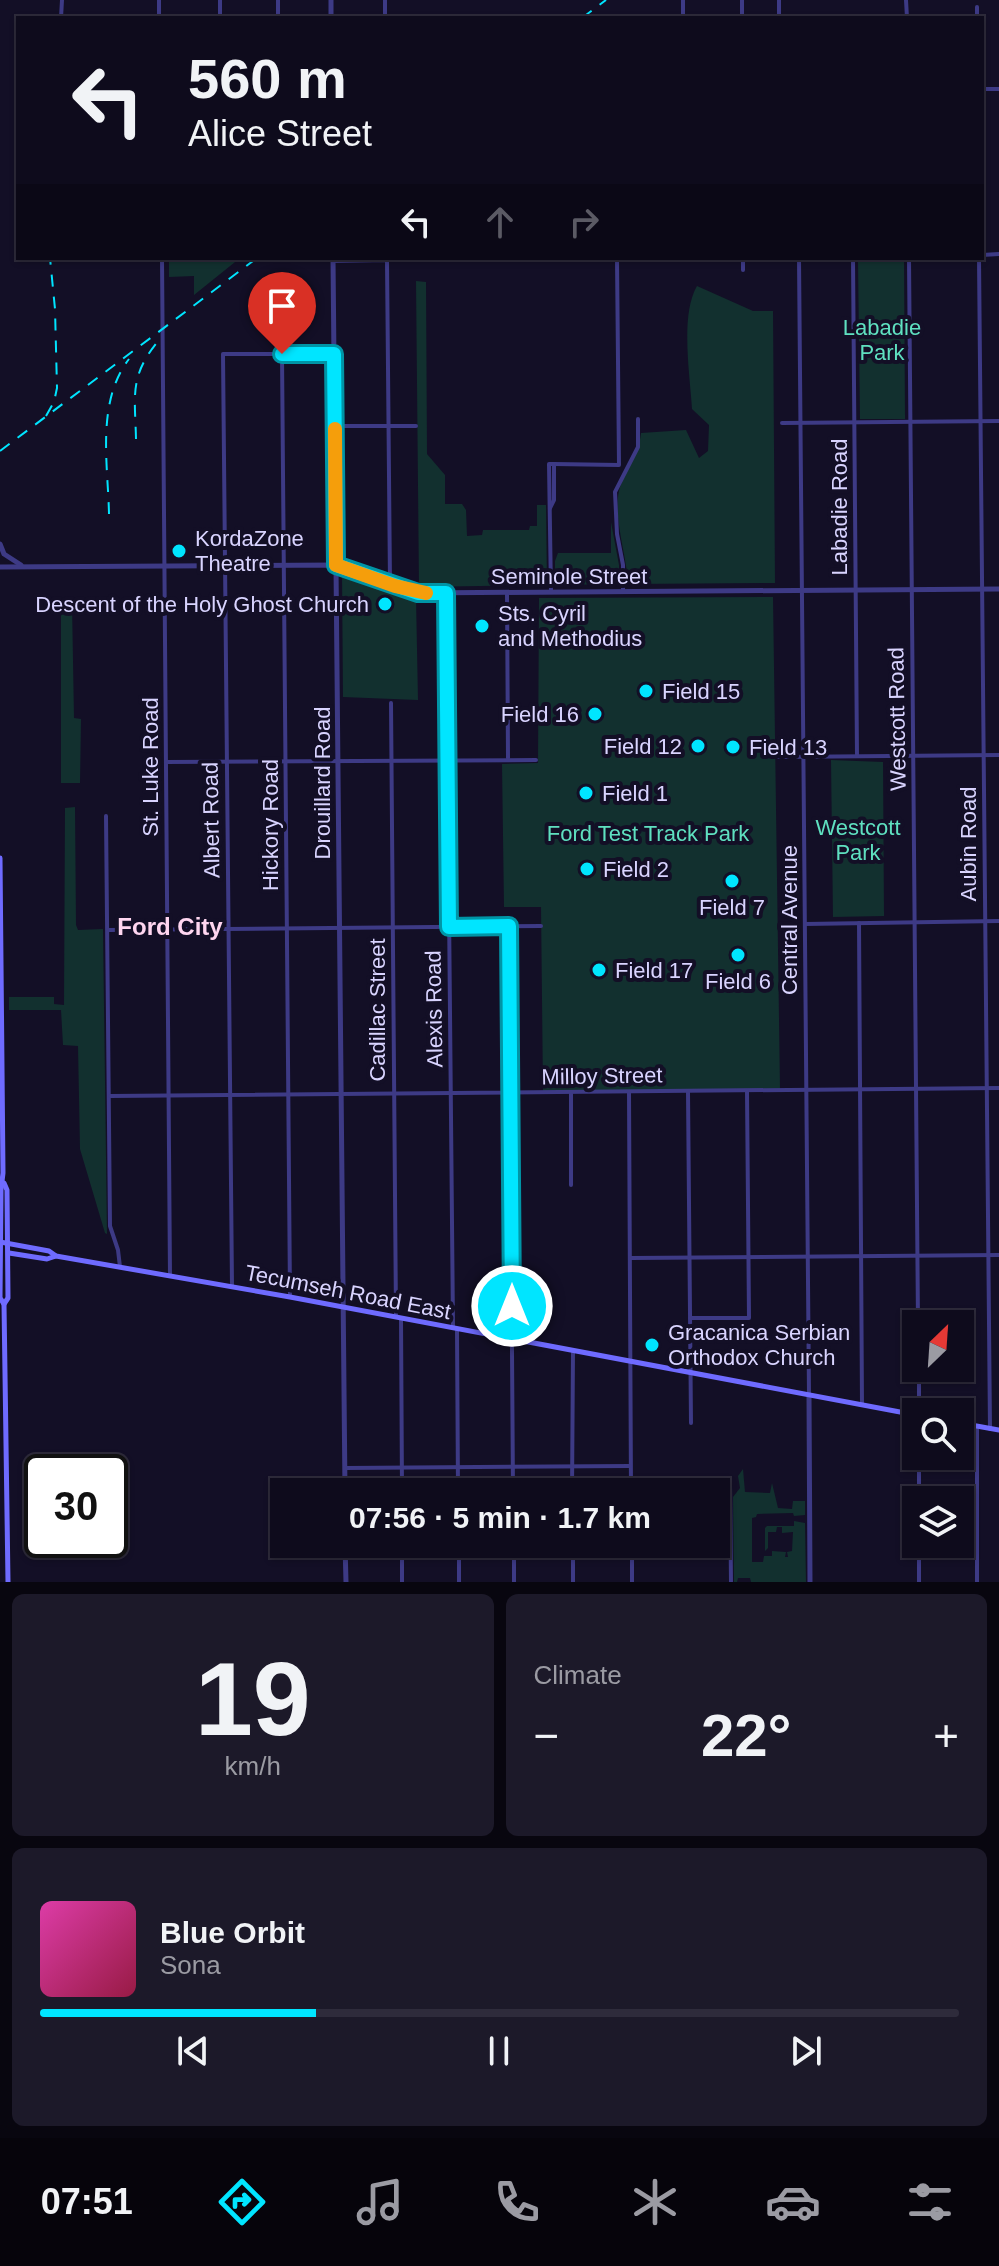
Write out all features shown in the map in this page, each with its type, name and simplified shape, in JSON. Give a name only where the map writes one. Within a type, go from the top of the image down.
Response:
[{"type":"main road","points":[[0,858],[3,1181],[0,1298],[3,1306],[3,1472],[8,1582]]},
{"type":"main road","points":[[3,1181],[7,1190],[9,1244],[8,1298],[3,1306]]},
{"type":"main road","name":"Tecumseh Road East","points":[[0,1242],[49,1251],[56,1256],[902,1411]]},
{"type":"main road","name":"Tecumseh Road East","points":[[0,1251],[47,1259],[56,1256]]},
{"type":"main road","points":[[8,1272],[19,1258],[26,1256]]},
{"type":"main road","points":[[974,1425],[999,1430]]},
{"type":"street","points":[[977,7],[977,16]]},
{"type":"street","name":"St. Luke Road","points":[[162,260],[170,1276]]},
{"type":"street","name":"Drouillard Road","points":[[333,260],[345,1478]]},
{"type":"street","points":[[387,260],[390,584]]},
{"type":"street","points":[[551,592],[550,509],[554,500],[554,464],[619,465],[617,260]]},
{"type":"street","points":[[743,260],[743,270]]},
{"type":"street","name":"Central Avenue","points":[[799,260],[810,1582]]},
{"type":"street","name":"Labadie Road","points":[[853,260],[857,756]]},
{"type":"street","name":"Westcott Road","points":[[909,260],[918,1310]]},
{"type":"street","name":"Aubin Road","points":[[980,260],[990,1429]]},
{"type":"street","name":"Albert Road","points":[[232,1287],[223,354],[282,354]]},
{"type":"street","points":[[282,354],[334,354]]},
{"type":"street","name":"Hickory Road","points":[[282,354],[290,1297]]},
{"type":"street","points":[[623,592],[615,492],[638,447],[638,419]]},
{"type":"street","points":[[782,423],[999,421]]},
{"type":"street","points":[[335,426],[416,426]]},
{"type":"street","points":[[0,544],[4,554],[16,564],[26,566]]},
{"type":"street","name":"Seminole Street","points":[[0,567],[336,565],[418,593],[999,589]]},
{"type":"street","name":"Alexis Road","points":[[446,593],[458,1478]]},
{"type":"street","points":[[507,593],[508,759]]},
{"type":"street","name":"Cadillac Street","points":[[391,703],[401,1478]]},
{"type":"street","points":[[779,757],[999,755]]},
{"type":"street","points":[[166,762],[536,760]]},
{"type":"street","points":[[106,816],[110,1226],[120,1267]]},
{"type":"street","points":[[805,924],[999,921]]},
{"type":"street","points":[[859,923],[862,1405]]},
{"type":"street","points":[[509,926],[513,1478]]},
{"type":"street","points":[[108,930],[541,926]]},
{"type":"street","name":"Milloy Street","points":[[110,1096],[999,1088]]},
{"type":"street","points":[[690,1318],[749,1318],[747,1091]]},
{"type":"street","points":[[629,1092],[631,1478]]},
{"type":"street","points":[[688,1092],[691,1423]]},
{"type":"street","points":[[571,1093],[571,1185]]},
{"type":"street","points":[[631,1258],[999,1255]]},
{"type":"street","points":[[572,1478],[573,1351]]},
{"type":"street","points":[[977,1426],[977,1582]]},
{"type":"street","points":[[345,1468],[631,1466]]},
{"type":"street","points":[[730,1484],[731,1582]]},
{"type":"street","points":[[345,1558],[346,1582]]},
{"type":"street","points":[[402,1558],[402,1582]]},
{"type":"street","points":[[459,1558],[459,1582]]},
{"type":"street","points":[[514,1558],[514,1582]]},
{"type":"street","points":[[573,1558],[573,1582]]},
{"type":"street","points":[[632,1558],[632,1582]]},
{"type":"street","points":[[919,1558],[919,1582]]},
{"type":"green space","points":[[169,260],[238,260],[194,295],[194,276],[169,277]]},
{"type":"green space","name":"Labadie Park","points":[[904,260],[905,419],[860,419],[858,261]]},
{"type":"green space","points":[[416,281],[426,282],[427,454],[445,475],[445,504],[462,504],[466,510],[467,536],[482,535],[483,530],[529,530],[530,526],[537,526],[537,505],[546,505],[547,585],[419,587]]},
{"type":"green space","points":[[697,286],[753,311],[773,311],[775,583],[628,584],[618,502],[619,491],[641,433],[686,430],[699,458],[708,451],[709,425],[692,409],[688,363],[687,329]]},
{"type":"green space","points":[[611,522],[619,565],[619,584],[555,585],[558,553],[611,553]]},
{"type":"green space","points":[[342,573],[416,598],[418,700],[343,697]]},
{"type":"green space","name":"Ford Test Track Park","points":[[773,597],[780,1089],[543,1091],[541,907],[504,907],[502,764],[538,763],[539,598]]},
{"type":"green space","points":[[61,603],[72,603],[74,718],[81,719],[80,783],[61,783]]},
{"type":"green space","name":"Westcott Park","points":[[831,760],[883,762],[884,916],[833,917]]},
{"type":"green space","points":[[75,807],[76,925],[78,930],[103,929],[107,1234],[80,1149],[78,1046],[63,1045],[61,1010],[9,1010],[9,997],[54,997],[54,1004],[64,1005],[65,808]]},
{"type":"green space","points":[[743,1469],[745,1492],[770,1493],[772,1483],[778,1508],[792,1509],[793,1501],[805,1501],[805,1515],[757,1514],[752,1518],[752,1562],[763,1562],[764,1556],[772,1556],[772,1551],[786,1552],[785,1557],[788,1557],[787,1552],[792,1551],[793,1532],[782,1533],[782,1527],[777,1527],[776,1532],[768,1532],[768,1548],[765,1551],[767,1526],[794,1526],[794,1521],[805,1523],[806,1582],[751,1582],[750,1578],[738,1578],[734,1582],[733,1497],[740,1488],[738,1476]]},
{"type":"railway","points":[[585,16],[606,0]]},
{"type":"railway","points":[[46,416],[57,388],[50,260]]},
{"type":"railway","points":[[0,451],[254,260]]},
{"type":"railway","points":[[136,439],[138,376],[159,340]]},
{"type":"railway","points":[[109,514],[108,414],[112,394],[129,359]]},
{"type":"slow traffic","points":[[335,429],[336,565],[395,586],[426,593]]},
{"type":"place","name":"KordaZone Theatre","points":[[179,551]]},
{"type":"place","name":"Descent of the Holy Ghost Church","points":[[385,604]]},
{"type":"place","name":"Sts. Cyril and Methodius","points":[[482,626]]},
{"type":"place","name":"Field 15","points":[[646,691]]},
{"type":"place","name":"Field 16","points":[[595,714]]},
{"type":"place","name":"Field 12","points":[[698,746]]},
{"type":"place","name":"Field 13","points":[[733,747]]},
{"type":"place","name":"Field 1","points":[[586,793]]},
{"type":"place","name":"Field 2","points":[[587,869]]},
{"type":"place","name":"Field 7","points":[[732,881]]},
{"type":"place","name":"Field 6","points":[[738,955]]},
{"type":"place","name":"Field 17","points":[[599,970]]},
{"type":"place","name":"Gracanica Serbian Orthodox Church","points":[[652,1345]]},
{"type":"district","name":"Ford City","points":[[170,926]]},
{"type":"route","points":[[282,354],[334,354],[336,565],[418,593],[446,593],[449,927],[509,926],[512,1306]]}]
